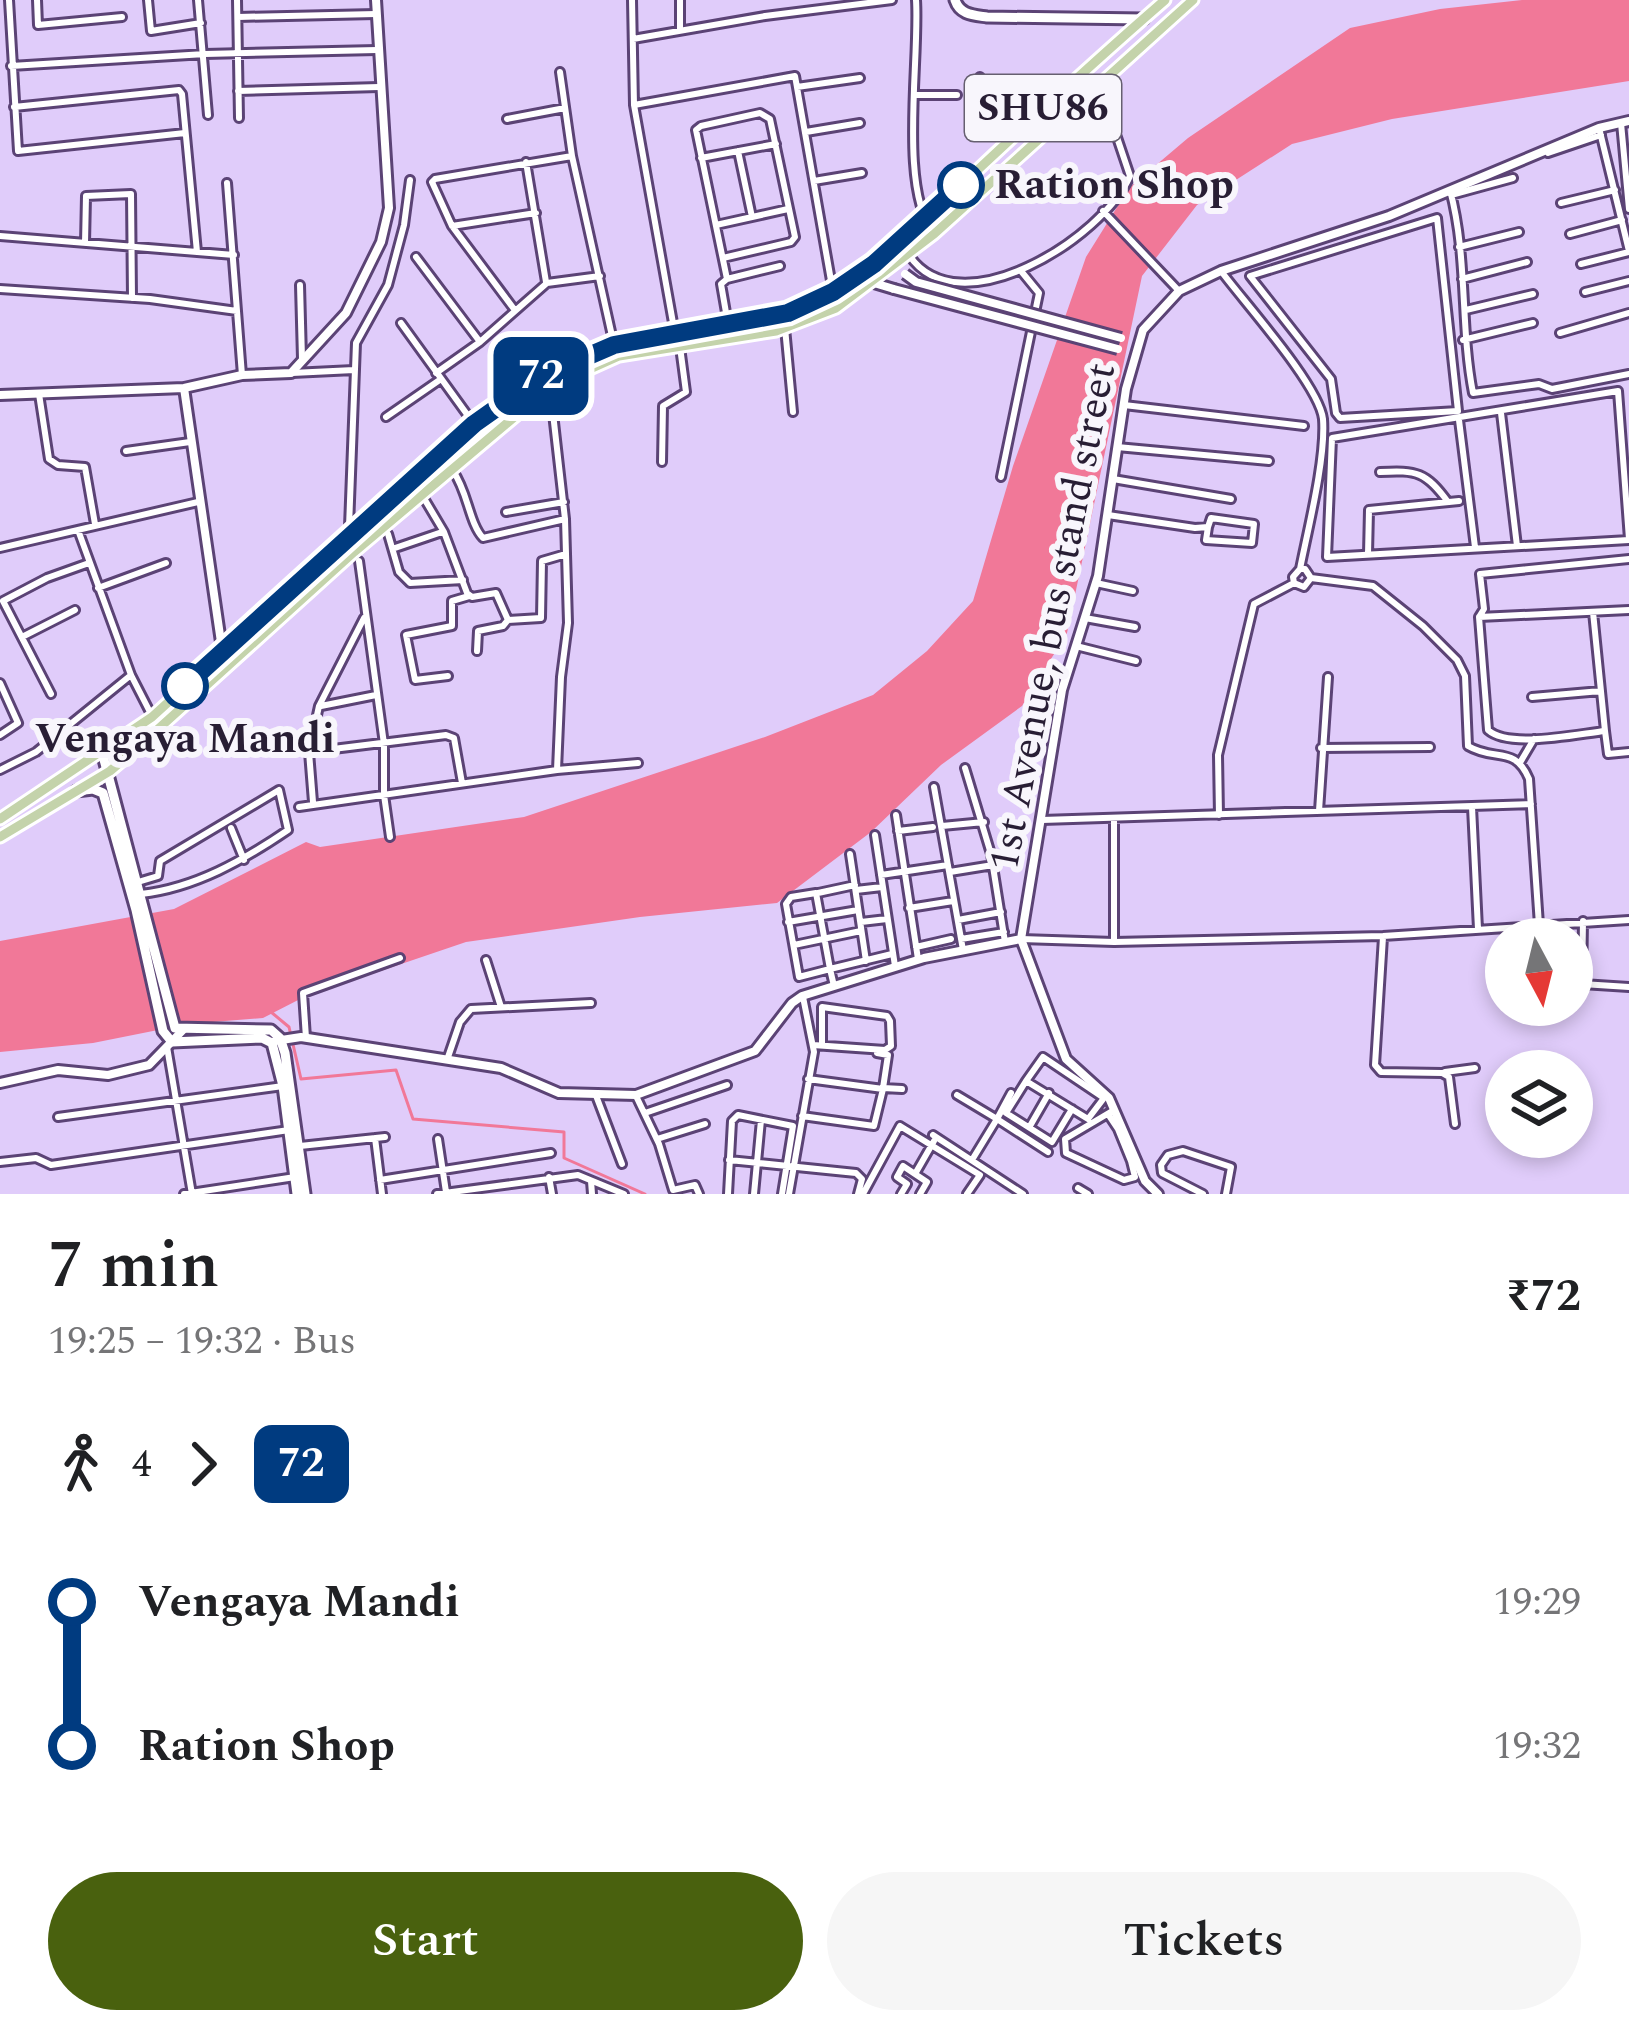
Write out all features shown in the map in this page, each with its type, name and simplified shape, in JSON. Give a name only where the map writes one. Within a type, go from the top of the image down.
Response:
[{"type":"main road","points":[[955,0],[957,8],[968,14],[987,17],[1144,19]]},
{"type":"main road","name":"SHU86","points":[[0,819],[152,717],[474,424],[542,376],[614,345],[788,313],[833,292],[874,264],[1165,0]]},
{"type":"main road","name":"SHU86","points":[[0,837],[110,771],[452,467],[550,387],[619,356],[784,328],[836,308],[934,234],[1193,0]]},
{"type":"main road","points":[[1052,100],[1068,115]]},
{"type":"main road","points":[[102,752],[140,888],[169,1044],[280,1039]]},
{"type":"main road","points":[[83,763],[93,780]]},
{"type":"main road","points":[[76,791],[103,793],[179,1029],[271,1030],[280,1039],[300,1146],[301,1194]]},
{"type":"main road","points":[[280,1039],[295,1177],[301,1194]]},
{"type":"street","points":[[9,0],[18,151],[185,133]]},
{"type":"street","points":[[37,0],[38,25],[122,17]]},
{"type":"street","points":[[148,0],[152,31],[201,23]]},
{"type":"street","points":[[198,0],[208,115]]},
{"type":"street","points":[[237,0],[239,118]]},
{"type":"street","points":[[290,373],[346,313],[381,242],[389,208],[376,0]]},
{"type":"street","points":[[632,0],[634,105],[675,334]]},
{"type":"street","points":[[680,0],[680,30]]},
{"type":"street","points":[[764,0],[765,16]]},
{"type":"street","points":[[633,38],[892,0]]},
{"type":"street","points":[[916,0],[913,139],[923,220],[934,234]]},
{"type":"street","points":[[238,17],[376,14]]},
{"type":"street","points":[[11,66],[377,50]]},
{"type":"street","points":[[560,73],[572,156],[614,345]]},
{"type":"street","points":[[634,105],[795,76],[833,292]]},
{"type":"street","points":[[980,77],[1009,141]]},
{"type":"street","points":[[797,87],[860,78]]},
{"type":"street","points":[[238,91],[379,87]]},
{"type":"street","points":[[909,254],[918,268],[954,282],[1021,271],[1072,242],[1124,188],[1130,170],[1100,87]]},
{"type":"street","points":[[14,107],[179,90],[197,252]]},
{"type":"street","points":[[915,95],[957,95]]},
{"type":"street","points":[[507,119],[565,108]]},
{"type":"street","points":[[723,257],[791,242],[795,237],[770,119],[760,113],[700,126],[695,137],[727,279]]},
{"type":"street","points":[[1625,122],[1629,209]]},
{"type":"street","name":"1st Avenue, bus stand street","points":[[1158,1194],[1133,1160],[1105,1097],[1066,1059],[1022,939],[1062,690],[1095,584],[1124,405],[1143,330],[1179,291],[1221,272],[1451,193],[1625,122]]},
{"type":"street","points":[[806,132],[860,123]]},
{"type":"street","points":[[1544,154],[1600,132],[1629,251],[1581,264]]},
{"type":"street","points":[[700,158],[776,144]]},
{"type":"street","points":[[738,151],[752,217]]},
{"type":"street","points":[[514,308],[452,226],[432,182],[572,156]]},
{"type":"street","points":[[526,162],[547,283]]},
{"type":"street","points":[[814,181],[862,173]]},
{"type":"street","points":[[1514,178],[1451,193],[1466,310],[1463,340],[1473,393],[1540,384],[1552,389],[1629,374]]},
{"type":"street","points":[[350,526],[356,343],[388,284],[410,180]]},
{"type":"street","points":[[227,184],[242,375]]},
{"type":"street","points":[[1561,203],[1615,190]]},
{"type":"street","points":[[85,243],[86,196],[129,193],[133,200],[132,298]]},
{"type":"street","points":[[716,225],[788,209]]},
{"type":"street","points":[[1103,211],[1179,291]]},
{"type":"street","points":[[452,226],[536,213]]},
{"type":"street","points":[[1437,218],[1458,411],[1340,418],[1331,379],[1304,345],[1250,276],[1341,244],[1437,218]]},
{"type":"street","points":[[1570,234],[1622,220]]},
{"type":"street","points":[[1459,248],[1519,232]]},
{"type":"street","points":[[0,236],[234,255]]},
{"type":"street","points":[[416,257],[480,342]]},
{"type":"street","points":[[1462,279],[1527,262]]},
{"type":"street","points":[[897,264],[916,282],[1121,338],[1136,348]]},
{"type":"street","points":[[728,326],[722,284],[780,266]]},
{"type":"street","points":[[1001,477],[1040,293],[1021,271]]},
{"type":"street","points":[[1221,272],[1294,368],[1323,418],[1300,569]]},
{"type":"street","points":[[386,417],[547,283],[600,276]]},
{"type":"street","points":[[1585,292],[1629,281]]},
{"type":"street","points":[[874,283],[1118,349],[1136,348]]},
{"type":"street","points":[[300,285],[302,360]]},
{"type":"street","points":[[0,289],[237,311]]},
{"type":"street","points":[[1466,310],[1533,294]]},
{"type":"street","points":[[1560,332],[1629,313]]},
{"type":"street","points":[[401,323],[474,424]]},
{"type":"street","points":[[1463,340],[1533,323]]},
{"type":"street","points":[[784,328],[794,412]]},
{"type":"street","points":[[1287,358],[1304,345]]},
{"type":"street","points":[[662,462],[663,406],[686,392],[680,347]]},
{"type":"street","points":[[1294,368],[1312,356]]},
{"type":"street","points":[[0,395],[184,388],[242,375],[354,370]]},
{"type":"street","points":[[542,376],[550,387],[565,519],[568,623],[557,770]]},
{"type":"street","points":[[184,388],[222,650]]},
{"type":"street","points":[[1618,391],[1629,540],[1327,557],[1332,438],[1501,412],[1618,391]]},
{"type":"street","points":[[39,394],[49,459],[58,465],[85,467],[95,526]]},
{"type":"street","points":[[1124,405],[1304,426]]},
{"type":"street","points":[[1501,412],[1516,546]]},
{"type":"street","points":[[1460,420],[1475,548]]},
{"type":"street","points":[[126,452],[190,442]]},
{"type":"street","points":[[1118,447],[1269,461]]},
{"type":"street","points":[[452,467],[466,490],[476,532],[482,538],[565,519]]},
{"type":"street","points":[[1380,472],[1410,471],[1432,479],[1448,502]]},
{"type":"street","points":[[1112,479],[1231,499]]},
{"type":"street","points":[[1313,490],[1330,491]]},
{"type":"street","points":[[422,495],[444,532],[470,596]]},
{"type":"street","points":[[1368,555],[1369,510],[1459,501]]},
{"type":"street","points":[[0,548],[198,502]]},
{"type":"street","points":[[506,512],[564,502]]},
{"type":"street","points":[[1108,515],[1208,527]]},
{"type":"street","points":[[1210,518],[1254,524],[1252,543],[1206,540],[1208,527],[1210,518]]},
{"type":"street","points":[[78,530],[131,675],[152,717]]},
{"type":"street","points":[[395,548],[444,532]]},
{"type":"street","points":[[388,533],[399,572],[410,583],[463,580]]},
{"type":"street","points":[[477,651],[478,631],[508,620],[541,618],[543,559],[566,554]]},
{"type":"street","points":[[1605,731],[1534,739],[1496,737],[1489,730],[1480,574],[1629,559]]},
{"type":"street","points":[[359,561],[384,744],[390,837]]},
{"type":"street","points":[[98,588],[166,562]]},
{"type":"street","points":[[51,694],[1,602],[89,563]]},
{"type":"street","points":[[1219,815],[1218,755],[1254,604],[1294,583],[1304,587],[1310,572],[1294,572],[1294,583]]},
{"type":"street","points":[[1311,578],[1373,586],[1457,660],[1465,687],[1468,746],[1521,761],[1529,779],[1539,918]]},
{"type":"street","points":[[1095,584],[1133,591]]},
{"type":"street","points":[[448,676],[415,680],[406,635],[452,626],[452,602],[470,596],[496,593],[508,620]]},
{"type":"street","points":[[22,637],[75,610]]},
{"type":"street","points":[[1479,617],[1629,610]]},
{"type":"street","points":[[1593,612],[1608,754],[1629,752]]},
{"type":"street","points":[[314,804],[309,752],[320,706],[365,614]]},
{"type":"street","points":[[1084,618],[1136,627]]},
{"type":"street","points":[[1076,646],[1136,662]]},
{"type":"street","points":[[0,770],[36,752],[131,675]]},
{"type":"street","points":[[1319,811],[1328,677]]},
{"type":"street","points":[[1465,687],[1485,685]]},
{"type":"street","points":[[0,735],[18,723],[1,687]]},
{"type":"street","points":[[1532,697],[1601,691]]},
{"type":"street","points":[[320,706],[376,695]]},
{"type":"street","points":[[309,752],[446,735],[454,738],[462,783]]},
{"type":"street","points":[[1521,761],[1534,739]]},
{"type":"street","points":[[1321,748],[1430,747]]},
{"type":"street","points":[[299,806],[557,770],[638,764]]},
{"type":"street","points":[[965,768],[994,865],[1004,937]]},
{"type":"street","points":[[934,788],[937,826],[962,945]]},
{"type":"street","points":[[140,888],[164,892],[244,860],[288,830],[279,790],[160,861],[158,876],[164,892]]},
{"type":"street","points":[[1042,820],[1531,804]]},
{"type":"street","points":[[1472,806],[1478,929]]},
{"type":"street","points":[[896,815],[918,959]]},
{"type":"street","points":[[1114,819],[1114,942]]},
{"type":"street","points":[[898,831],[984,822]]},
{"type":"street","points":[[231,828],[244,860]]},
{"type":"street","points":[[874,835],[895,967]]},
{"type":"street","points":[[850,854],[866,961]]},
{"type":"street","points":[[880,874],[994,865]]},
{"type":"street","points":[[140,888],[158,876]]},
{"type":"street","points":[[882,887],[787,900],[788,922],[799,977],[892,954]]},
{"type":"street","points":[[816,893],[833,986]]},
{"type":"street","points":[[909,908],[955,901]]},
{"type":"street","points":[[788,922],[858,910]]},
{"type":"street","points":[[958,920],[1001,913]]},
{"type":"street","points":[[793,946],[887,919]]},
{"type":"street","points":[[1593,921],[1629,920]]},
{"type":"street","points":[[280,1039],[304,1037],[501,1067],[559,1093],[636,1095],[755,1051],[802,996],[962,945],[1004,937],[1114,942],[1383,936],[1485,929]]},
{"type":"street","points":[[1383,936],[1375,1065],[1381,1072],[1475,1068]]},
{"type":"street","points":[[916,947],[951,939]]},
{"type":"street","points":[[304,1037],[303,993],[400,958]]},
{"type":"street","points":[[486,959],[501,1007]]},
{"type":"street","points":[[1593,985],[1629,987]]},
{"type":"street","points":[[802,996],[816,1046]]},
{"type":"street","points":[[447,1060],[460,1022],[471,1010],[591,1003]]},
{"type":"street","points":[[789,1166],[822,1007],[886,1016],[890,1021],[889,1048],[816,1046]]},
{"type":"street","points":[[0,1083],[58,1070],[108,1075],[148,1065],[179,1029]]},
{"type":"street","points":[[169,1044],[189,1194],[295,1177]]},
{"type":"street","points":[[802,1116],[874,1126],[883,1088],[886,1054],[816,1046]]},
{"type":"street","points":[[1026,1081],[1049,1093],[1088,1119],[1105,1097],[1043,1057],[1026,1081],[1006,1113],[1052,1142],[1072,1109]]},
{"type":"street","points":[[1442,1073],[1451,1083],[1455,1124]]},
{"type":"street","points":[[808,1079],[902,1089]]},
{"type":"street","points":[[644,1113],[727,1085]]},
{"type":"street","points":[[58,1117],[284,1086]]},
{"type":"street","points":[[1029,1127],[1049,1093]]},
{"type":"street","points":[[595,1094],[622,1164]]},
{"type":"street","points":[[957,1094],[1048,1152]]},
{"type":"street","points":[[972,1160],[1011,1094]]},
{"type":"street","points":[[636,1095],[673,1190],[695,1185],[699,1194]]},
{"type":"street","points":[[1111,1112],[1065,1138],[1066,1154],[1124,1180],[1135,1177],[1133,1160]]},
{"type":"street","points":[[728,1194],[733,1118],[761,1118],[793,1126],[789,1194]]},
{"type":"street","points":[[754,1194],[761,1118]]},
{"type":"street","points":[[656,1139],[705,1124]]},
{"type":"street","points":[[861,1194],[900,1126],[972,1160],[1023,1194]]},
{"type":"street","points":[[0,1162],[31,1158],[51,1165],[289,1130]]},
{"type":"street","points":[[300,1146],[385,1137]]},
{"type":"street","points":[[375,1138],[382,1194]]},
{"type":"street","points":[[438,1139],[441,1193],[578,1175],[624,1194]]},
{"type":"street","points":[[915,1174],[934,1139]]},
{"type":"street","points":[[934,1139],[980,1175],[967,1194]]},
{"type":"street","points":[[1203,1194],[1162,1173],[1168,1155],[1183,1151],[1232,1167],[1226,1194]]},
{"type":"street","points":[[380,1180],[550,1153]]},
{"type":"street","points":[[729,1160],[856,1173],[862,1179],[861,1194]]},
{"type":"street","points":[[901,1194],[907,1184],[897,1177],[903,1166],[927,1182],[920,1194]]},
{"type":"street","points":[[549,1178],[552,1194]]},
{"type":"street","points":[[591,1180],[592,1194]]},
{"type":"street","points":[[1078,1188],[1088,1194]]},
{"type":"shaded area","points":[[1522,0],[1629,0],[1629,81],[1392,119],[1292,144],[1197,205],[1142,276],[1067,633],[1022,706],[941,765],[871,832],[777,903],[466,942],[304,997],[263,1018],[188,1024],[93,1043],[0,1052],[0,941],[174,909],[306,842],[320,847],[524,817],[765,737],[873,695],[927,651],[973,601],[1013,466],[1086,257],[1129,188],[1188,138],[1350,28],[1440,9]]},
{"type":"waterway","points":[[271,1012],[289,1027],[301,1079],[396,1070],[413,1119],[564,1132],[564,1158],[645,1194]]},
{"type":"bus line","name":"72","points":[[185,686],[474,424],[542,376],[614,345],[788,313],[833,292],[874,264],[961,185]]},
{"type":"place","name":"Ration Shop","points":[[961,185]]},
{"type":"place","name":"Vengaya Mandi","points":[[185,686]]}]
